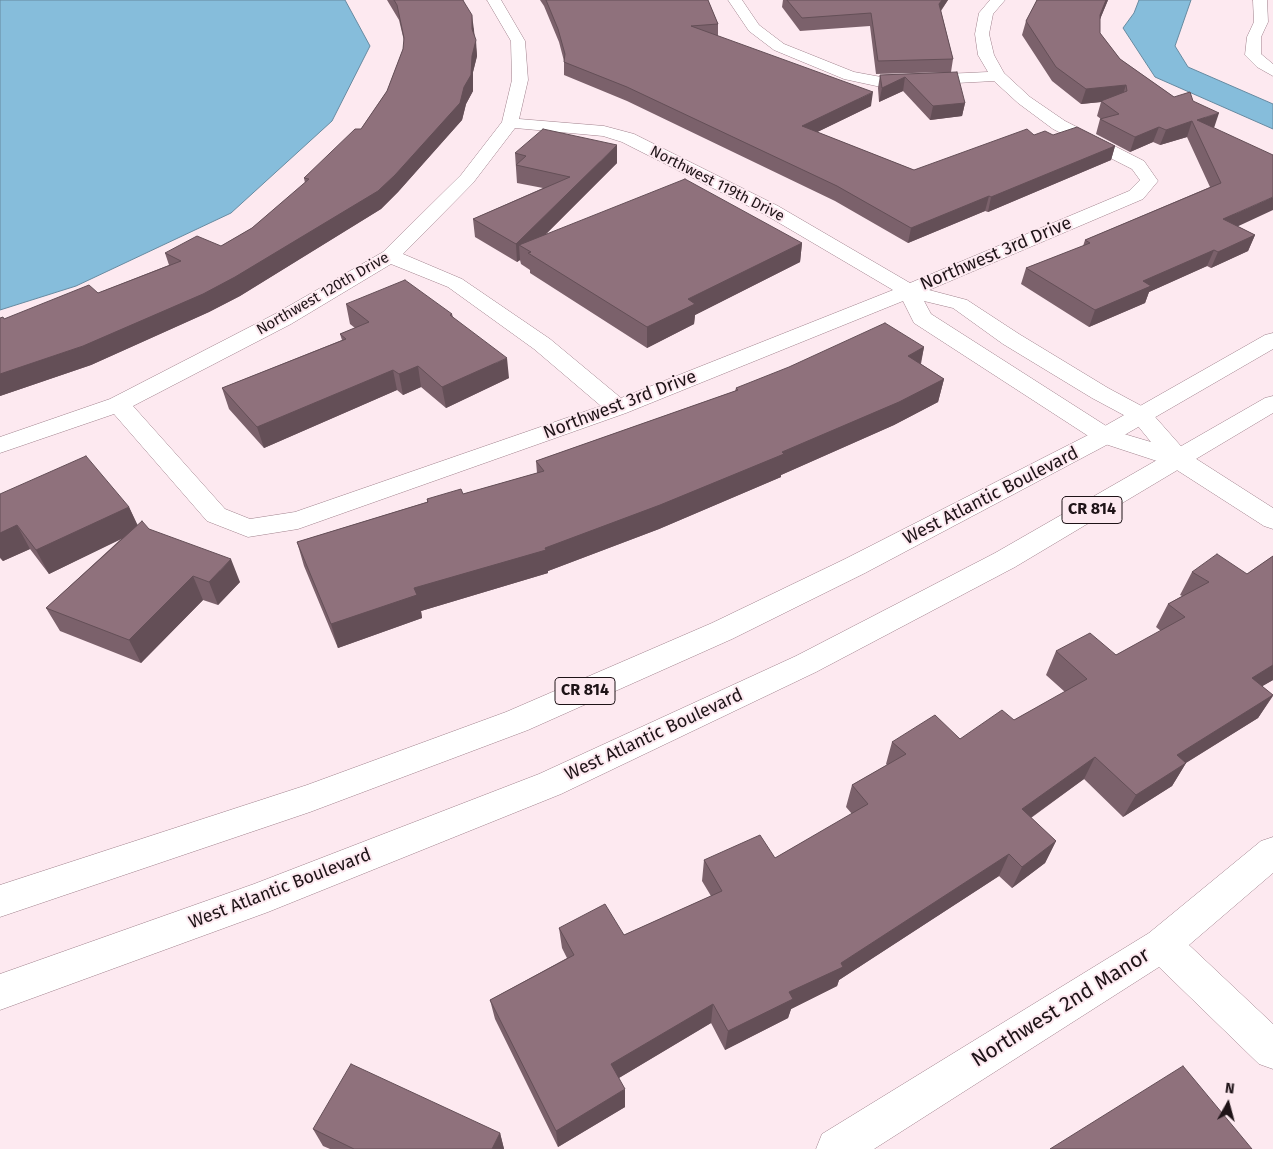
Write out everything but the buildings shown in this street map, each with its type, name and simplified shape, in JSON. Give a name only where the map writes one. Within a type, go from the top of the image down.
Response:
[{"type":"street","name":"Northwest 120th Drive","points":[[0,445],[118,404],[283,319],[390,256],[466,179],[510,123],[520,80],[518,41],[494,0]]},
{"type":"street","points":[[734,0],[754,28],[779,47],[850,76],[881,82],[998,76],[986,55],[982,34],[986,13],[998,0]]},
{"type":"street","points":[[1260,0],[1262,22],[1254,37],[1253,55],[1273,71]]},
{"type":"street","name":"Northwest 3rd Drive","points":[[118,404],[216,515],[248,528],[298,520],[618,408],[909,291],[1136,194],[1149,181],[1138,165],[1059,125],[1024,100],[998,76]]},
{"type":"street","name":"Northwest 119th Drive","points":[[510,123],[604,131],[628,138],[771,210],[909,291],[960,304],[1019,344],[1100,393],[1141,415],[1178,459]]},
{"type":"street","points":[[390,256],[455,283],[542,344],[618,408]]},
{"type":"street","name":"Northwest 119th Drive","points":[[909,291],[922,318],[1106,436],[1178,459],[1273,520]]},
{"type":"street","name":"West Atlantic Boulevard","points":[[0,901],[310,798],[517,721],[748,618],[855,566],[1106,436],[1273,340]]},
{"type":"street","name":"West Atlantic Boulevard","points":[[0,992],[256,900],[550,784],[806,664],[1006,560],[1273,403]]},
{"type":"street","name":"Northwest 2nd Manor","points":[[837,1149],[1162,945],[1273,852]]},
{"type":"street","points":[[1162,945],[1273,1050]]},
{"type":"water","points":[[0,0],[345,0],[370,46],[332,121],[231,213],[76,286],[0,310]]},
{"type":"water","points":[[1139,0],[1191,0],[1175,46],[1188,67],[1273,104],[1273,129],[1155,77],[1123,28],[1134,13]]}]
